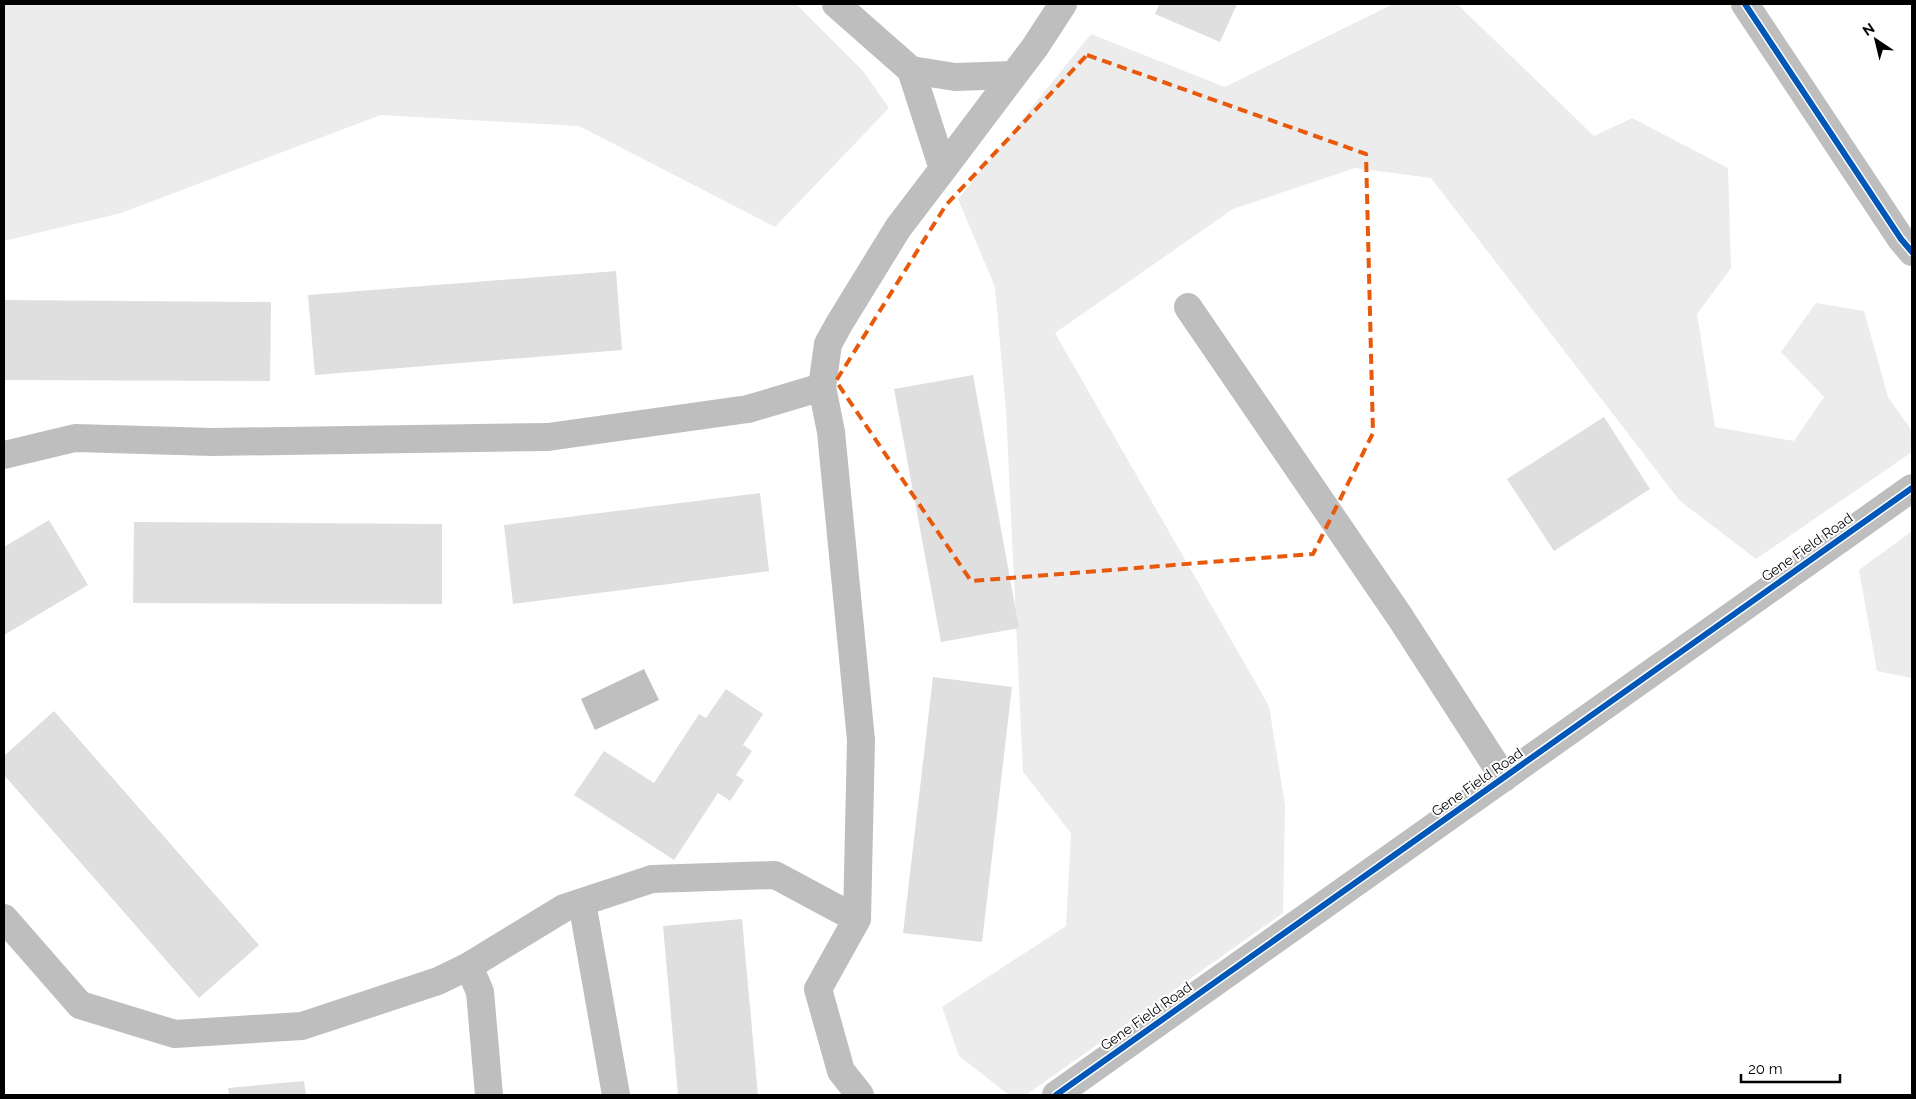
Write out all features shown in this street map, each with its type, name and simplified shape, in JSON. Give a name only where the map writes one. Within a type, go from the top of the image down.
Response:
[{"type":"street","points":[[836,4],[911,70],[943,169]]},
{"type":"street","points":[[860,1095],[841,1071],[818,988],[857,919],[861,740],[831,432],[822,387],[828,344],[898,228],[1014,75],[1064,4]]},
{"type":"street","points":[[1745,4],[1901,239],[1912,252]]},
{"type":"street","points":[[911,70],[956,77],[1014,75]]},
{"type":"street","points":[[1188,307],[1400,617],[1504,778]]},
{"type":"street","points":[[4,455],[74,438],[213,442],[548,437],[748,409],[822,387]]},
{"type":"street","name":"Gene Field Road","points":[[1056,1095],[1912,488]]},
{"type":"street","points":[[4,918],[80,1006],[175,1034],[302,1026],[438,981],[469,966],[564,908],[652,879],[775,875],[857,919]]},
{"type":"street","points":[[582,902],[616,1095]]},
{"type":"street","points":[[469,966],[480,992],[489,1095]]},
{"type":"highlighted area","points":[[1087,55],[1366,154],[1373,433],[1313,554],[971,581],[836,381],[946,205]]},
{"type":"shaded area","points":[[4,4],[796,4],[863,71],[889,108],[775,227],[579,126],[381,115],[121,213],[4,241]]},
{"type":"shaded area","points":[[1393,4],[1457,4],[1594,136],[1632,118],[1728,168],[1731,268],[1697,314],[1715,427],[1794,441],[1824,397],[1781,352],[1816,303],[1864,311],[1888,397],[1912,431],[1912,452],[1756,559],[1680,501],[1431,178],[1355,168],[1233,209],[1055,333],[1269,706],[1285,805],[1283,913],[1026,1095],[1009,1095],[959,1056],[942,1007],[1066,926],[1071,833],[1023,772],[1006,410],[995,287],[958,199],[1091,34],[1225,87]]},
{"type":"shaded area","points":[[1912,531],[1912,678],[1877,671],[1859,570]]},
{"type":"shaded area","points":[[644,669],[659,700],[595,730],[581,699]]},
{"type":"building","points":[[1159,4],[1237,4],[1220,42],[1155,14]]},
{"type":"building","points":[[616,271],[622,350],[315,375],[308,295]]},
{"type":"building","points":[[4,300],[271,302],[270,381],[4,380]]},
{"type":"building","points":[[973,375],[1019,628],[941,642],[894,389]]},
{"type":"building","points":[[1604,417],[1650,489],[1554,551],[1507,479]]},
{"type":"building","points":[[760,493],[769,571],[513,604],[504,525]]},
{"type":"building","points":[[49,520],[88,585],[4,635],[4,547]]},
{"type":"building","points":[[134,522],[442,524],[442,604],[133,603]]},
{"type":"building","points":[[933,677],[1012,687],[982,942],[903,933]]},
{"type":"building","points":[[726,689],[763,714],[743,745],[752,751],[736,775],[744,780],[730,801],[718,793],[674,860],[574,795],[604,751],[654,783],[699,714],[706,718]]},
{"type":"building","points":[[54,711],[259,945],[199,998],[4,775],[4,756]]},
{"type":"building","points":[[742,919],[758,1095],[678,1095],[663,926]]},
{"type":"building","points":[[304,1081],[306,1095],[229,1095],[228,1088]]},
{"type":"cycle path","points":[[1745,4],[1901,239],[1912,252]]},
{"type":"cycle path","points":[[1056,1095],[1912,488]]}]
